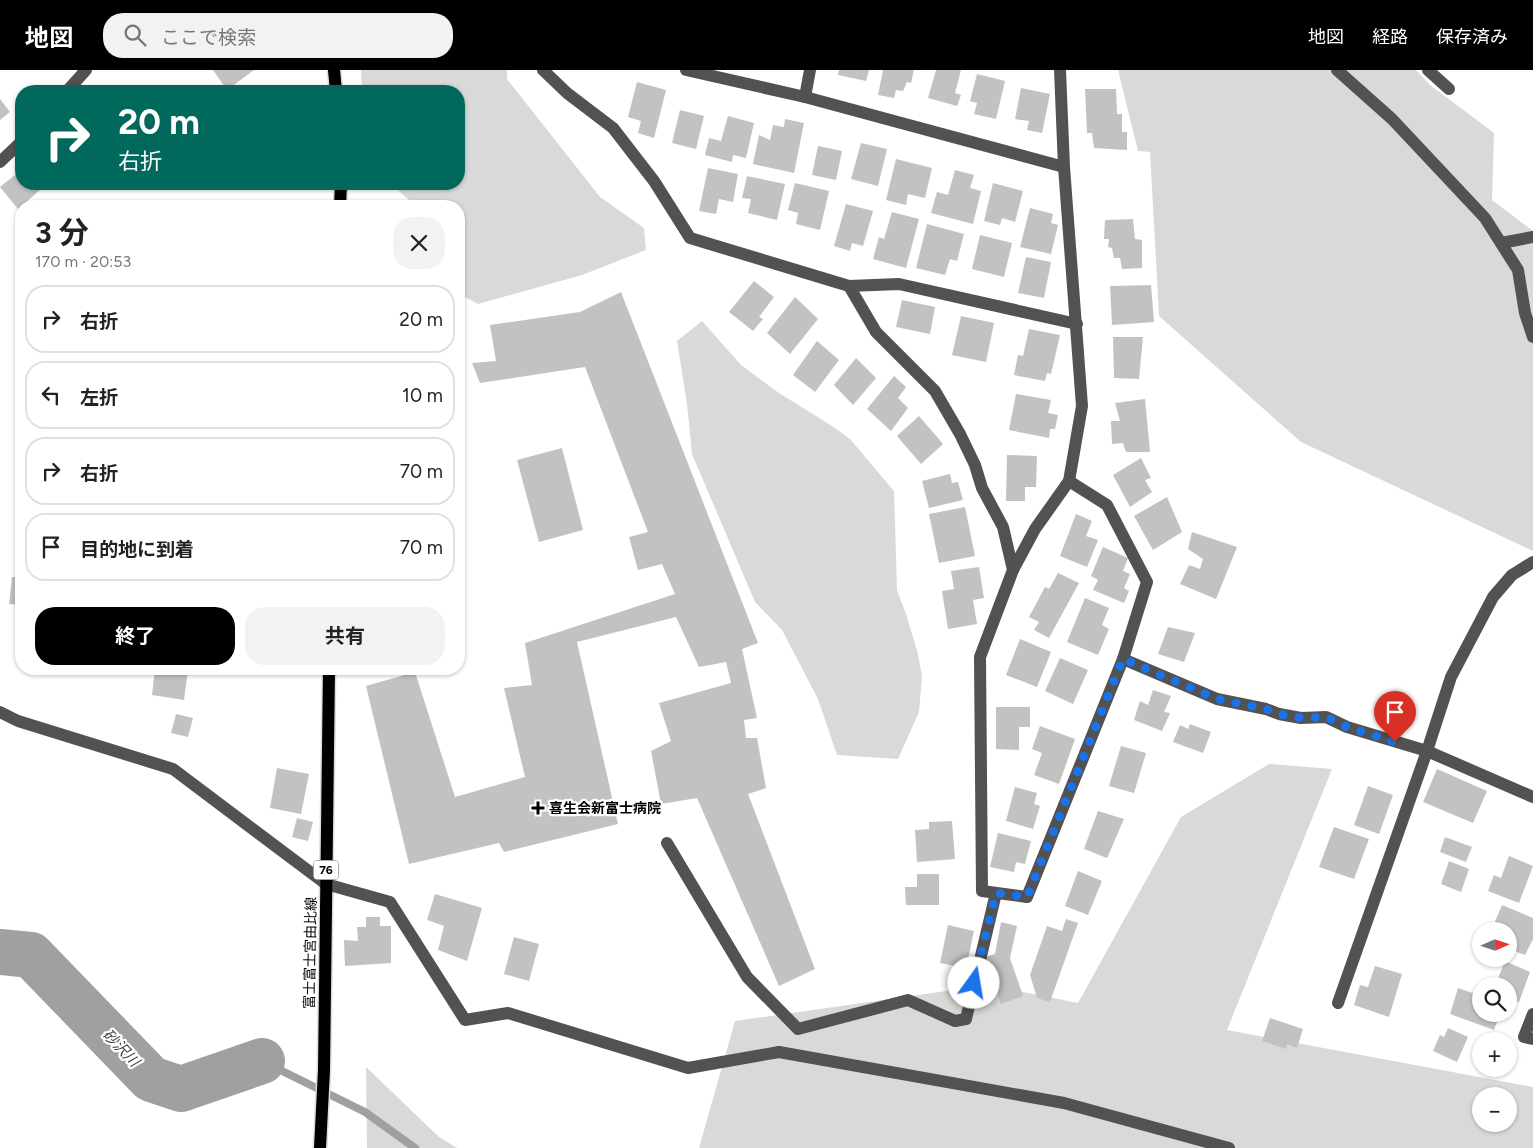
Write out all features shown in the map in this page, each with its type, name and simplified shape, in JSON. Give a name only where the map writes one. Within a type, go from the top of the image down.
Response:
[{"type":"main road","points":[[334,70],[335,85]]},
{"type":"main road","name":"富士富士宮由比線","points":[[320,1148],[324,1070],[330,675]]},
{"type":"street","points":[[72,85],[86,70]]},
{"type":"street","points":[[543,70],[567,94],[613,128],[654,181],[690,238],[849,286],[899,284],[1077,324]]},
{"type":"street","points":[[686,70],[805,97],[1064,167]]},
{"type":"street","points":[[805,97],[810,70]]},
{"type":"street","points":[[1060,70],[1064,167],[1082,406],[1069,481],[1035,529],[1013,570],[980,657],[982,890],[996,893],[1027,897],[1123,659],[1147,582],[1106,505],[1069,481]]},
{"type":"street","points":[[1337,70],[1392,119],[1485,218],[1518,270],[1525,313],[1533,337]]},
{"type":"street","points":[[1428,70],[1449,89]]},
{"type":"street","points":[[0,162],[15,148]]},
{"type":"street","points":[[1501,243],[1533,237]]},
{"type":"street","points":[[849,286],[876,332],[935,391],[956,427],[974,465],[982,488],[1002,527],[1013,570]]},
{"type":"street","points":[[1338,1003],[1427,752],[1451,677],[1493,597],[1512,575],[1533,562]]},
{"type":"street","points":[[1123,659],[1217,699],[1301,718],[1326,717],[1347,727],[1427,752],[1533,797]]},
{"type":"street","points":[[0,712],[18,721],[173,769],[326,884],[390,902],[465,1020],[508,1013],[688,1068],[779,1052],[1064,1103],[1228,1148]]},
{"type":"street","points":[[667,843],[746,977],[798,1029],[908,1000],[955,1021],[966,1019],[996,893]]},
{"type":"street","points":[[1533,1014],[1524,1037],[1533,1039]]},
{"type":"shaded area","points":[[361,70],[507,70],[507,79],[600,197],[644,228],[646,250],[582,275],[478,304],[465,297],[465,200],[409,200],[398,190],[465,190],[465,85],[362,85]]},
{"type":"shaded area","points":[[1118,70],[1416,70],[1430,85],[1494,133],[1492,200],[1533,231],[1533,551],[1301,442],[1159,316],[1150,152],[1138,151]]},
{"type":"shaded area","points":[[702,321],[741,365],[779,393],[850,439],[894,491],[897,590],[918,654],[922,676],[919,712],[898,759],[837,755],[818,699],[782,630],[755,602],[692,454],[687,404],[677,341]]},
{"type":"shaded area","points":[[1269,764],[1332,769],[1227,1030],[1533,1087],[1533,1148],[699,1148],[735,1021],[988,985],[1078,1003],[1181,817]]},
{"type":"shaded area","points":[[366,1067],[439,1137],[457,1148],[367,1148]]},
{"type":"building","points":[[213,70],[254,70],[234,85],[224,85]]},
{"type":"building","points":[[839,70],[869,70],[866,81],[838,75]]},
{"type":"building","points":[[883,70],[914,70],[911,83],[907,82],[903,91],[896,90],[894,98],[878,95]]},
{"type":"building","points":[[936,70],[961,70],[955,93],[961,95],[957,106],[928,98]]},
{"type":"building","points":[[977,74],[1005,81],[996,119],[974,114],[977,103],[970,101]]},
{"type":"building","points":[[637,82],[666,90],[654,138],[638,133],[641,121],[628,117]]},
{"type":"building","points":[[1021,88],[1050,94],[1042,133],[1027,130],[1029,121],[1015,119]]},
{"type":"building","points":[[1085,89],[1116,89],[1117,114],[1122,114],[1122,132],[1127,132],[1127,150],[1094,148],[1092,133],[1087,133]]},
{"type":"building","points":[[0,99],[10,112],[0,120]]},
{"type":"building","points":[[680,110],[704,116],[696,149],[672,143]]},
{"type":"building","points":[[728,116],[754,123],[746,158],[733,155],[732,162],[705,155],[709,138],[721,141]]},
{"type":"building","points":[[785,119],[804,123],[794,173],[753,164],[759,135],[770,140],[773,125],[784,127]]},
{"type":"building","points":[[861,143],[887,149],[878,186],[851,179]]},
{"type":"building","points":[[818,146],[842,151],[836,180],[812,175]]},
{"type":"building","points":[[896,159],[932,168],[925,198],[908,194],[906,205],[886,200]]},
{"type":"building","points":[[708,168],[738,174],[733,202],[719,199],[716,214],[699,211]]},
{"type":"building","points":[[955,170],[974,175],[970,188],[981,191],[973,224],[931,213],[937,192],[948,195]]},
{"type":"building","points":[[15,175],[15,190],[40,190],[28,200],[15,200],[15,205],[0,187]]},
{"type":"building","points":[[747,176],[785,184],[777,220],[748,213],[751,199],[742,198]]},
{"type":"building","points":[[795,183],[829,191],[820,230],[796,224],[798,213],[788,210]]},
{"type":"building","points":[[993,183],[1023,191],[1015,222],[1002,218],[1000,225],[984,221]]},
{"type":"building","points":[[846,204],[873,211],[863,246],[852,243],[850,251],[834,246]]},
{"type":"building","points":[[1030,208],[1053,214],[1051,223],[1058,225],[1051,254],[1020,247]]},
{"type":"building","points":[[892,212],[919,219],[906,268],[873,259],[879,237],[884,239]]},
{"type":"building","points":[[1133,219],[1135,239],[1142,240],[1142,268],[1122,269],[1120,258],[1114,258],[1112,248],[1108,247],[1109,239],[1104,239],[1105,220]]},
{"type":"building","points":[[927,224],[964,234],[957,261],[950,259],[945,275],[916,268]]},
{"type":"building","points":[[980,235],[1012,243],[1004,277],[972,269]]},
{"type":"building","points":[[1026,257],[1051,262],[1044,298],[1018,293]]},
{"type":"building","points":[[754,281],[774,297],[759,317],[763,319],[753,331],[729,312]]},
{"type":"building","points":[[1151,285],[1154,322],[1112,325],[1110,286]]},
{"type":"building","points":[[621,292],[758,643],[742,649],[757,718],[744,720],[746,738],[757,738],[766,788],[748,794],[815,969],[779,986],[697,798],[661,804],[651,751],[671,741],[659,703],[731,683],[726,662],[699,667],[676,617],[577,642],[618,824],[504,852],[499,843],[409,864],[366,686],[404,675],[416,675],[455,797],[525,777],[504,688],[532,685],[525,643],[675,594],[662,564],[638,570],[629,537],[648,532],[585,367],[480,383],[472,363],[496,361],[490,325],[580,312]]},
{"type":"building","points":[[795,297],[818,319],[790,354],[767,333]]},
{"type":"building","points":[[902,300],[935,307],[930,334],[896,327]]},
{"type":"building","points":[[961,316],[994,323],[986,362],[952,355]]},
{"type":"building","points":[[1029,329],[1060,335],[1051,374],[1047,373],[1045,381],[1014,375],[1018,355],[1023,356]]},
{"type":"building","points":[[1113,337],[1143,337],[1139,379],[1114,378]]},
{"type":"building","points":[[817,341],[839,360],[815,392],[793,375]]},
{"type":"building","points":[[856,358],[876,378],[853,405],[834,385]]},
{"type":"building","points":[[894,376],[906,387],[898,398],[908,408],[891,431],[867,409]]},
{"type":"building","points":[[1016,394],[1051,400],[1048,413],[1058,415],[1055,429],[1050,429],[1049,438],[1009,430]]},
{"type":"building","points":[[1145,399],[1150,452],[1126,452],[1123,443],[1112,444],[1111,421],[1120,421],[1115,403]]},
{"type":"building","points":[[919,416],[943,444],[921,464],[897,436]]},
{"type":"building","points":[[562,448],[583,530],[539,542],[517,460]]},
{"type":"building","points":[[1007,455],[1037,456],[1036,487],[1025,487],[1025,501],[1006,501]]},
{"type":"building","points":[[1141,458],[1151,478],[1145,480],[1152,492],[1130,507],[1113,475]]},
{"type":"building","points":[[950,474],[952,483],[958,482],[963,500],[929,508],[922,481]]},
{"type":"building","points":[[1167,497],[1182,532],[1153,550],[1134,516]]},
{"type":"building","points":[[965,507],[975,556],[939,563],[929,514]]},
{"type":"building","points":[[1076,514],[1092,521],[1086,536],[1098,540],[1087,567],[1060,556]]},
{"type":"building","points":[[1192,532],[1237,547],[1216,599],[1180,584],[1189,565],[1200,569],[1203,559],[1188,549]]},
{"type":"building","points":[[1103,547],[1128,558],[1123,571],[1130,574],[1124,588],[1129,591],[1124,603],[1093,590],[1098,580],[1091,576]]},
{"type":"building","points":[[979,567],[984,598],[973,600],[977,624],[948,629],[942,591],[954,589],[951,571]]},
{"type":"building","points":[[1058,573],[1079,583],[1049,638],[1034,630],[1039,622],[1029,617],[1045,587],[1049,589]]},
{"type":"building","points":[[12,577],[15,577],[15,604],[9,604]]},
{"type":"building","points":[[1085,598],[1109,608],[1102,625],[1109,629],[1098,655],[1067,642]]},
{"type":"building","points":[[1168,627],[1195,633],[1184,662],[1158,654]]},
{"type":"building","points":[[1020,639],[1051,652],[1037,687],[1006,675]]},
{"type":"building","points":[[1060,658],[1088,670],[1073,704],[1045,691]]},
{"type":"building","points":[[154,675],[187,675],[184,700],[152,695]]},
{"type":"building","points":[[1153,690],[1171,696],[1164,712],[1170,713],[1162,731],[1134,720],[1140,701],[1148,705]]},
{"type":"building","points":[[996,707],[1030,707],[1030,727],[1019,727],[1019,750],[996,749]]},
{"type":"building","points":[[176,714],[193,718],[188,737],[171,733]]},
{"type":"building","points":[[1190,724],[1211,732],[1203,753],[1173,742],[1180,725],[1188,729]]},
{"type":"building","points":[[1040,726],[1075,739],[1059,784],[1034,775],[1042,753],[1032,749]]},
{"type":"building","points":[[1121,746],[1146,753],[1134,793],[1109,786]]},
{"type":"building","points":[[277,768],[309,774],[301,814],[270,808]]},
{"type":"building","points":[[1437,769],[1487,791],[1473,823],[1423,802]]},
{"type":"building","points":[[1368,786],[1393,795],[1379,834],[1354,825]]},
{"type":"building","points":[[1015,787],[1037,793],[1034,804],[1040,806],[1033,829],[1006,821]]},
{"type":"building","points":[[1098,811],[1124,819],[1107,858],[1084,849]]},
{"type":"building","points":[[297,818],[313,822],[308,841],[292,837]]},
{"type":"building","points":[[952,821],[955,859],[917,862],[915,830],[929,829],[929,822]]},
{"type":"building","points":[[1334,827],[1369,839],[1354,879],[1319,867]]},
{"type":"building","points":[[998,833],[1031,841],[1025,864],[1016,862],[1014,872],[990,867]]},
{"type":"building","points":[[1445,837],[1472,847],[1466,862],[1440,852]]},
{"type":"building","points":[[1509,856],[1533,866],[1519,903],[1488,891],[1494,875],[1501,878]]},
{"type":"building","points":[[1449,861],[1469,869],[1461,892],[1441,884]]},
{"type":"building","points":[[1078,871],[1102,881],[1088,915],[1065,906]]},
{"type":"building","points":[[917,874],[939,874],[939,905],[906,905],[905,887],[917,887]]},
{"type":"building","points":[[435,894],[482,908],[467,961],[438,950],[444,926],[427,920]]},
{"type":"building","points":[[1502,905],[1533,918],[1533,939],[1525,955],[1518,952],[1518,922],[1495,922]]},
{"type":"building","points":[[366,917],[380,917],[380,926],[391,926],[391,963],[345,966],[344,940],[358,941],[357,927],[366,927]]},
{"type":"building","points":[[1066,919],[1078,923],[1050,1002],[1037,998],[1030,975],[1047,926],[1062,931]]},
{"type":"building","points":[[1001,922],[1017,926],[1010,958],[1023,996],[1001,1004],[985,957],[995,954]]},
{"type":"building","points":[[948,925],[974,931],[966,968],[940,963]]},
{"type":"building","points":[[514,937],[539,944],[529,981],[504,974]]},
{"type":"building","points":[[1375,966],[1402,974],[1389,1017],[1354,1005],[1360,985],[1368,987]]},
{"type":"building","points":[[1518,967],[1530,972],[1519,1002],[1517,1001],[1517,977],[1499,977],[1502,968]]},
{"type":"building","points":[[1458,988],[1472,993],[1472,1022],[1450,1014]]},
{"type":"building","points":[[1270,1018],[1303,1029],[1297,1048],[1287,1044],[1286,1049],[1262,1041]]},
{"type":"building","points":[[1472,1022],[1497,1022],[1494,1030]]},
{"type":"building","points":[[1448,1028],[1468,1037],[1457,1062],[1433,1051],[1440,1035],[1444,1037]]},
{"type":"waterway","name":"砂沢川","points":[[0,952],[31,955],[151,1079],[181,1089],[262,1061]]},
{"type":"waterway","points":[[262,1061],[365,1112],[415,1148]]},
{"type":"place","name":"喜生会新富士病院","points":[[538,808]]},
{"type":"route","points":[[974,983],[996,893],[1027,897],[1123,659],[1217,699],[1301,718],[1326,717],[1347,727],[1395,742]]}]
